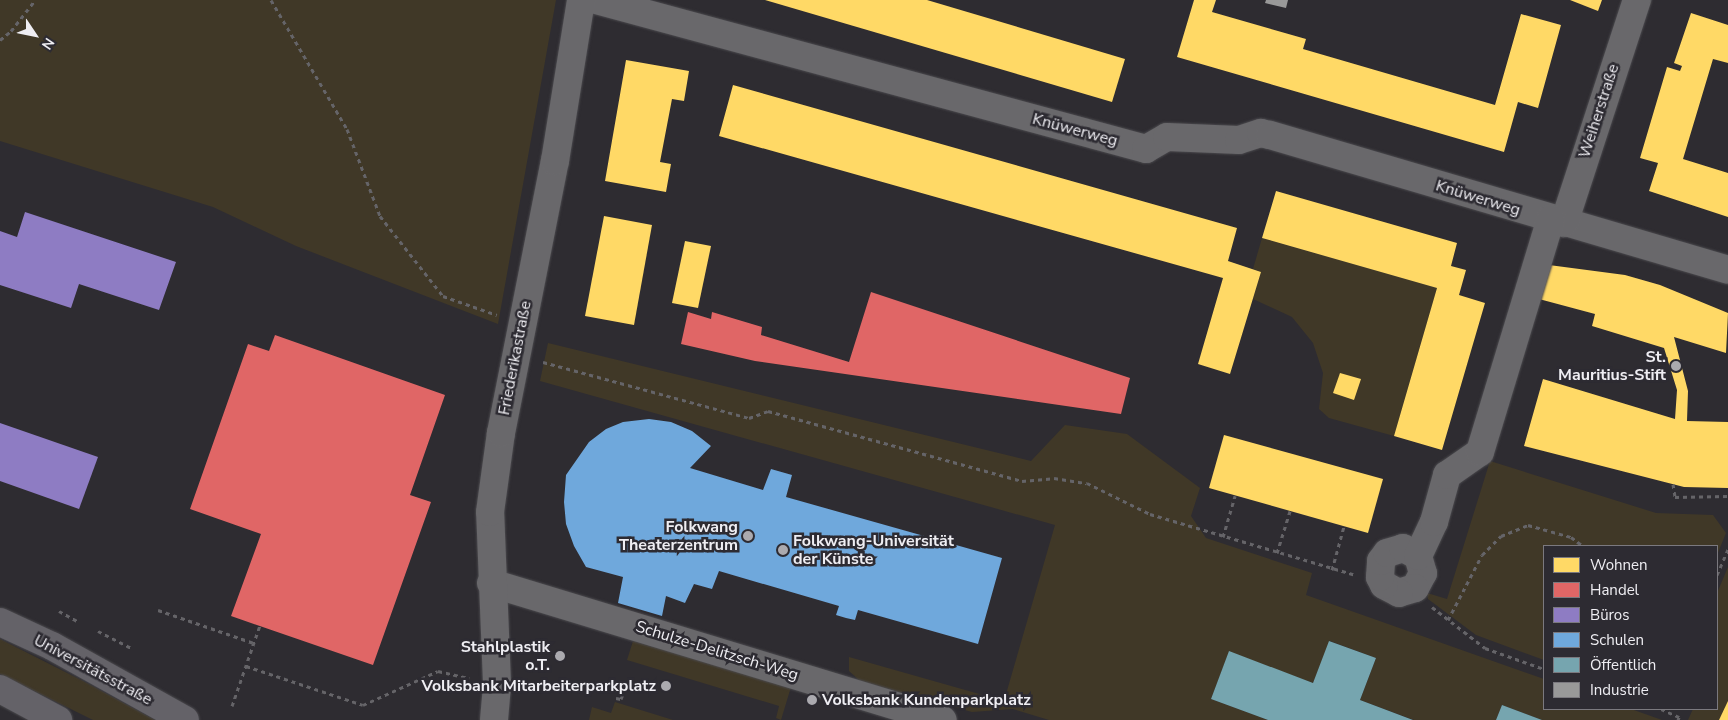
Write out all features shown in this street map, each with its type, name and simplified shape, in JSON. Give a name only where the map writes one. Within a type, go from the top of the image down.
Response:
[{"type":"main road","name":"Universitätsstraße","points":[[0,622],[52,646],[184,720]]},
{"type":"main road","points":[[0,689],[58,720]]},
{"type":"street","name":"Friederikastraße","points":[[494,720],[497,683],[491,583],[490,512],[516,354],[555,161],[581,0]]},
{"type":"street","name":"Knüwerweg","points":[[596,0],[1146,149],[1167,137],[1239,140],[1262,133],[1728,270]]},
{"type":"street","name":"Weiherstraße","points":[[1557,221],[1637,0]]},
{"type":"street","points":[[1418,556],[1403,548],[1394,549],[1387,553],[1379,568],[1384,585],[1392,591],[1408,592],[1415,588],[1423,573],[1418,556],[1434,522],[1448,475],[1480,452],[1557,221]]},
{"type":"street","name":"Schulze-Delitzsch-Weg","points":[[491,583],[943,720]]},
{"type":"path","points":[[0,40],[11,31],[36,0]]},
{"type":"path","points":[[272,0],[347,129],[380,216],[443,296],[499,316],[516,354],[749,418],[768,411],[1022,481],[1054,478],[1087,484],[1150,514],[1332,570],[1356,574]]},
{"type":"path","points":[[1672,484],[1676,497],[1728,496]]},
{"type":"path","points":[[1223,537],[1235,496]]},
{"type":"path","points":[[1277,553],[1290,511]]},
{"type":"path","points":[[1448,620],[1482,555],[1501,536],[1528,525],[1571,537],[1582,545]]},
{"type":"path","points":[[1332,570],[1344,526]]},
{"type":"path","points":[[1718,573],[1728,549]]},
{"type":"path","points":[[1415,588],[1448,620],[1485,648],[1543,669]]},
{"type":"path","points":[[158,610],[254,643]]},
{"type":"path","points":[[59,612],[77,621]]},
{"type":"path","points":[[232,706],[260,626]]},
{"type":"path","points":[[98,631],[131,648]]},
{"type":"path","points":[[246,666],[363,705],[438,671],[497,683]]},
{"type":"path","points":[[616,698],[621,699],[624,692]]},
{"type":"path","points":[[1661,710],[1679,717],[1678,720]]},
{"type":"shaded area","points":[[0,0],[556,0],[498,324],[296,246],[213,207],[0,141]]},
{"type":"shaded area","points":[[1262,238],[1437,288],[1394,436],[1329,418],[1319,409],[1323,373],[1313,343],[1292,317],[1253,299],[1261,272],[1253,269]]},
{"type":"shaded area","points":[[548,343],[1031,461],[1065,425],[1127,434],[1200,488],[1191,516],[1206,538],[1312,573],[1306,595],[1543,679],[1543,710],[1634,710],[1662,720],[1542,720],[1502,705],[1496,720],[1414,720],[1360,700],[1376,658],[1330,641],[1313,683],[1229,652],[1211,699],[1268,720],[1049,720],[1013,709],[972,712],[860,681],[849,671],[849,657],[1004,701],[1055,525],[540,381]]},
{"type":"shaded area","points":[[1490,461],[1656,513],[1713,515],[1726,533],[1718,553],[1718,545],[1543,545],[1543,660],[1476,635],[1428,599],[1427,593],[1447,599]]},
{"type":"shaded area","points":[[1728,567],[1728,720],[1688,720],[1693,710],[1718,710],[1718,591]]},
{"type":"shaded area","points":[[0,639],[155,720],[93,720],[0,674]]},
{"type":"shaded area","points":[[633,641],[791,687],[781,720],[776,718],[779,706],[627,660]]},
{"type":"shaded area","points":[[615,702],[673,720],[589,720],[592,707],[611,713]]},
{"type":"building: Wohnen","points":[[765,0],[927,0],[1125,59],[1112,102]]},
{"type":"building: Wohnen","points":[[1194,0],[1216,0],[1212,12],[1306,39],[1303,49],[1495,105],[1521,14],[1561,25],[1538,108],[1518,102],[1504,152],[1177,57]]},
{"type":"building: Wohnen","points":[[1570,0],[1602,0],[1598,11]]},
{"type":"building: Wohnen","points":[[1691,13],[1728,25],[1728,63],[1713,59],[1683,159],[1728,173],[1728,217],[1649,191],[1658,163],[1640,158],[1667,67],[1680,71],[1682,66],[1674,63]]},
{"type":"building: Wohnen","points":[[626,60],[689,71],[684,101],[672,99],[660,162],[671,164],[666,192],[605,181]]},
{"type":"building: Wohnen","points":[[733,85],[1237,228],[1228,261],[1261,272],[1230,374],[1198,364],[1223,278],[719,136]]},
{"type":"building: Wohnen","points":[[1276,191],[1457,243],[1451,266],[1466,270],[1459,295],[1485,303],[1442,450],[1394,436],[1437,288],[1262,238]]},
{"type":"building: Wohnen","points":[[604,216],[652,225],[634,325],[585,316]]},
{"type":"building: Wohnen","points":[[685,241],[711,246],[698,308],[672,303]]},
{"type":"building: Wohnen","name":"St. Mauritius-Stift","points":[[1549,265],[1625,275],[1660,285],[1728,313],[1726,353],[1674,337],[1688,391],[1687,421],[1728,422],[1728,488],[1684,487],[1524,446],[1543,379],[1675,419],[1677,390],[1664,348],[1592,326],[1595,314],[1539,299]]},
{"type":"building: Wohnen","points":[[1340,373],[1361,379],[1354,400],[1333,393]]},
{"type":"building: Wohnen","points":[[1224,435],[1383,479],[1368,533],[1209,488]]},
{"type":"building: Wohnen","points":[[1728,701],[1728,720],[1719,720]]},
{"type":"building: Handel","points":[[871,292],[1130,378],[1121,414],[755,361],[681,344],[688,312],[711,319],[712,312],[762,327],[761,335],[849,362]]},
{"type":"building: Handel","points":[[275,335],[445,395],[410,495],[431,502],[373,665],[231,616],[261,534],[190,509],[248,344],[269,351]]},
{"type":"building: Büros","points":[[25,212],[176,262],[159,310],[79,284],[71,308],[0,285],[0,231],[17,237]]},
{"type":"building: Büros","points":[[0,423],[98,457],[79,509],[0,481]]},
{"type":"building: Schulen","name":"Folkwang Theaterzentrum","points":[[649,419],[671,422],[692,431],[711,446],[690,468],[763,490],[771,469],[792,475],[786,497],[1002,558],[978,644],[858,610],[855,620],[846,618],[836,615],[839,606],[719,571],[712,589],[694,584],[685,603],[666,596],[662,616],[618,603],[623,577],[586,567],[574,546],[566,524],[564,502],[566,475],[589,442],[606,429],[623,422]]},
{"type":"building: Öffentlich","points":[[1329,641],[1376,658],[1360,700],[1413,720],[1268,720],[1211,699],[1229,651],[1313,683]]},
{"type":"building: Öffentlich","points":[[1502,705],[1542,720],[1496,720]]},
{"type":"building: Industrie","points":[[1266,0],[1288,0],[1286,8],[1265,3]]},
{"type":"place","name":"St. Mauritius-Stift","points":[[1676,366]]},
{"type":"place","name":"Folkwang Theaterzentrum","points":[[748,536]]},
{"type":"place","name":"Folkwang-Universität der Künste","points":[[783,550]]},
{"type":"place","name":"Stahlplastik o.T.","points":[[560,656]]},
{"type":"place","name":"Volksbank Mitarbeiterparkplatz","points":[[666,686]]},
{"type":"place","name":"Volksbank Kundenparkplatz","points":[[812,700]]}]
